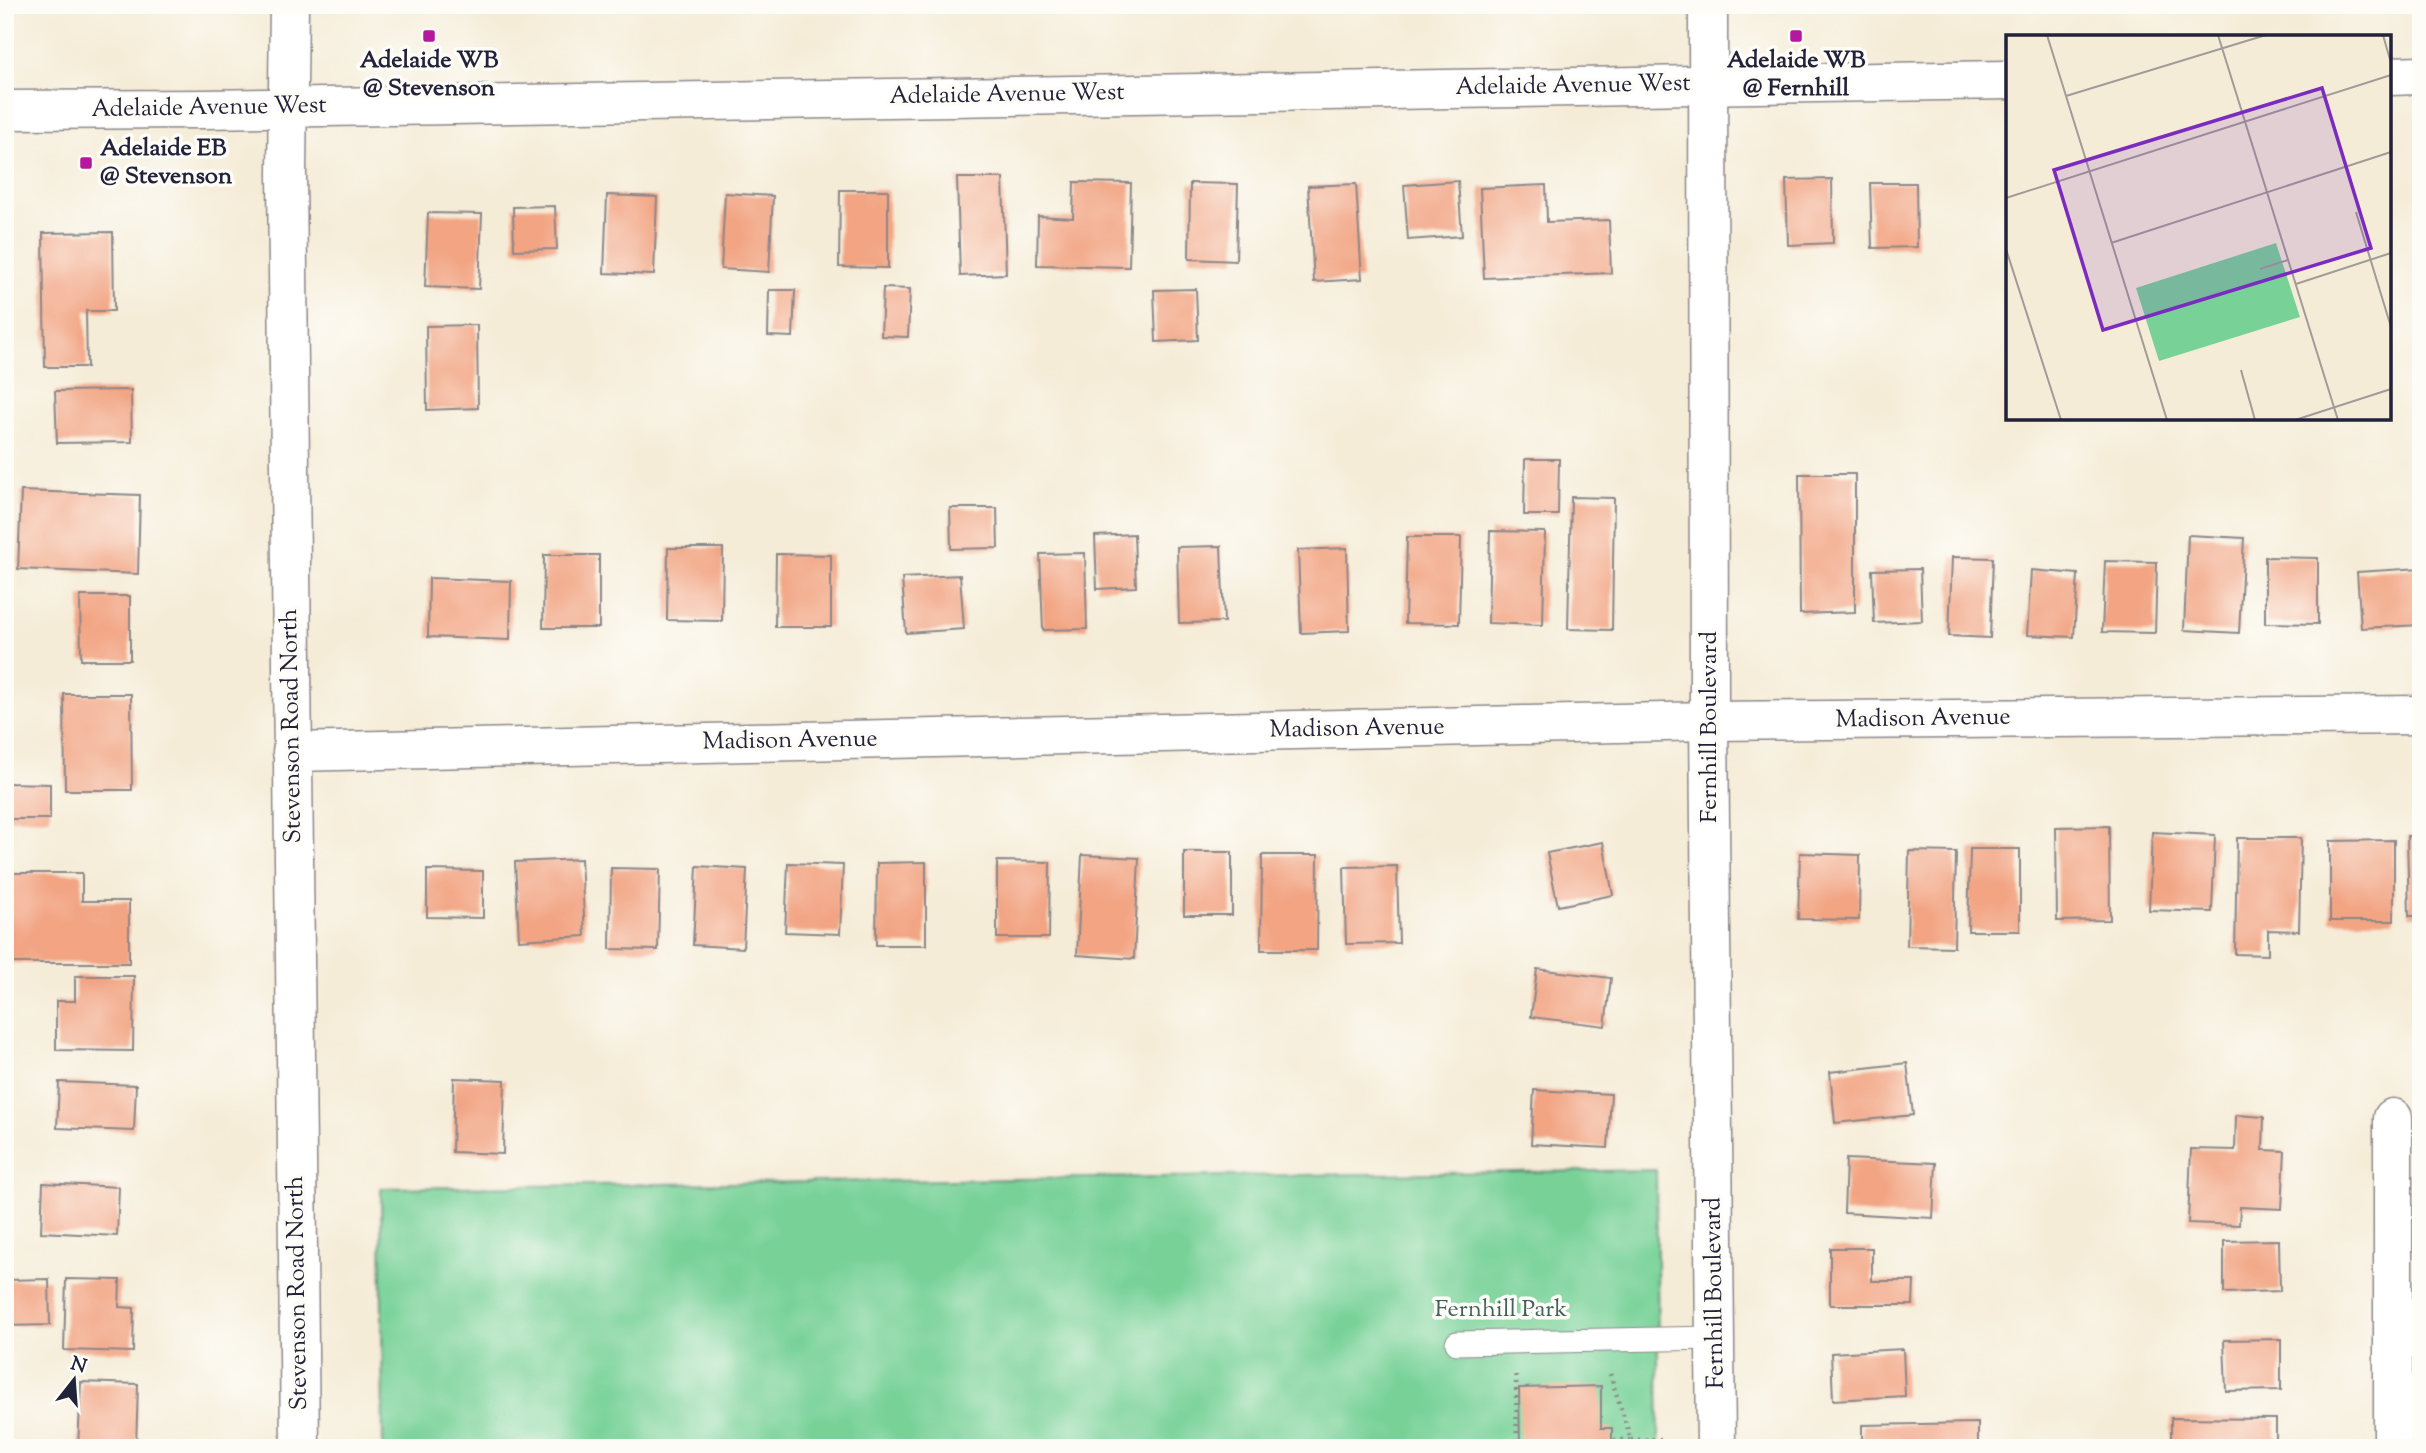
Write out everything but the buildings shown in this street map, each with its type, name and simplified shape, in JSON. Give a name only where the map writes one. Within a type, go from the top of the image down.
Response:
[{"type":"street","name":"Stevenson Road North","points":[[289,5],[287,107],[300,1448]]},
{"type":"street","name":"Fernhill Boulevard","points":[[1708,5],[1709,721],[1716,1448]]},
{"type":"street","points":[[2391,76],[2421,75]]},
{"type":"street","name":"Adelaide Avenue West","points":[[5,110],[2006,80]]},
{"type":"street","name":"Madison Avenue","points":[[292,752],[1709,721],[2421,715]]},
{"type":"street","points":[[2393,1118],[2393,1448]]},
{"type":"lane","points":[[1457,1343],[1715,1338]]},
{"type":"path","points":[[1516,1363],[1517,1448]]},
{"type":"path","points":[[1609,1373],[1630,1440]]},
{"type":"path","points":[[1612,1440],[1663,1439]]},
{"type":"green space","name":"Fernhill Park","points":[[1656,1170],[1659,1448],[383,1448],[381,1188]]},
{"type":"place","name":"Adelaide WB @ Stevenson","points":[[429,36]]},
{"type":"place","name":"Adelaide WB @ Fernhill","points":[[1796,36]]},
{"type":"place","name":"Adelaide EB @ Stevenson","points":[[86,163]]}]
